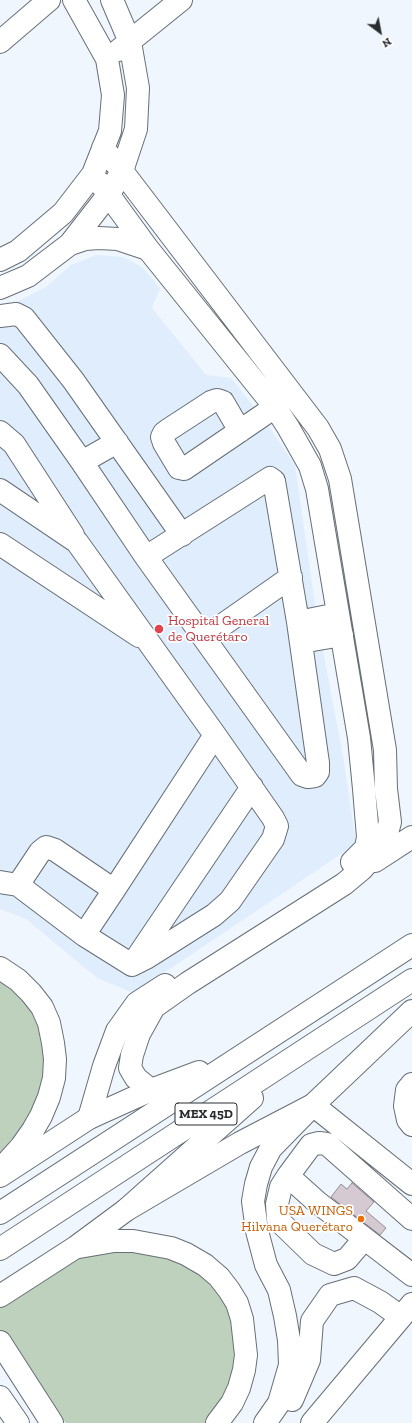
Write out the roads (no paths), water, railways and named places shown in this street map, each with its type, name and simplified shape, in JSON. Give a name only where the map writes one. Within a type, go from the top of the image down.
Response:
[{"type":"main road","points":[[0,42],[49,0]]},
{"type":"main road","points":[[0,260],[18,252],[63,213],[93,174],[110,131],[113,95],[107,59],[74,0]]},
{"type":"main road","points":[[0,288],[28,276],[70,244],[109,194],[122,171],[136,129],[138,88],[130,42],[112,0]]},
{"type":"main road","points":[[107,59],[181,0]]},
{"type":"main road","points":[[103,148],[318,428],[330,448],[340,479],[385,750],[386,788],[390,822],[384,844],[362,868],[344,884],[188,983],[154,1007],[139,1034],[132,1055],[130,1068],[136,1078],[151,1090]]},
{"type":"main road","points":[[89,1118],[104,1066],[117,1031],[137,1003],[340,874],[366,848],[368,837],[359,738],[317,489],[310,466],[275,407],[148,249],[93,174]]},
{"type":"main road","points":[[70,244],[85,239],[100,238],[118,240],[148,249]]},
{"type":"main road","points":[[0,316],[16,314],[24,318],[73,380],[182,535]]},
{"type":"main road","points":[[0,355],[28,385],[146,557],[302,775],[308,777],[315,776],[318,772],[318,764],[300,632],[276,488],[272,478],[146,557]]},
{"type":"main road","points":[[240,431],[275,407]]},
{"type":"main road","points":[[0,432],[14,444],[77,542],[252,787],[277,826],[273,839],[230,901],[214,914],[146,958],[132,965]]},
{"type":"main road","points":[[82,462],[117,442]]},
{"type":"main road","points":[[0,490],[77,542]]},
{"type":"main road","points":[[0,544],[150,643]]},
{"type":"main road","points":[[204,638],[291,577]]},
{"type":"main road","points":[[300,632],[338,614]]},
{"type":"main road","points":[[300,632],[342,636]]},
{"type":"main road","points":[[84,935],[215,735]]},
{"type":"main road","points":[[132,965],[252,787]]},
{"type":"main road","points":[[340,874],[362,868],[412,837]]},
{"type":"main road","points":[[114,890],[51,847],[46,847],[40,852],[9,883],[84,935],[132,965]]},
{"type":"main road","name":"MEX 45D","points":[[0,1213],[412,945]]},
{"type":"main road","points":[[0,968],[18,980],[42,1007],[49,1023],[55,1059],[54,1078],[49,1097],[41,1116],[21,1147],[0,1170]]},
{"type":"main road","name":"MEX 45D","points":[[0,1249],[412,980]]},
{"type":"main road","points":[[265,1423],[279,1403],[290,1365],[289,1340],[279,1290],[266,1265],[257,1231],[253,1201],[261,1167],[271,1148],[313,1105],[412,1011]]},
{"type":"main road","points":[[0,1296],[76,1247],[126,1210],[309,1048]]},
{"type":"main road","points":[[0,1176],[89,1118],[151,1090],[236,1059]]},
{"type":"main road","points":[[412,1084],[408,1090],[405,1106],[408,1120],[412,1125]]},
{"type":"main road","points":[[126,1210],[240,1143],[313,1105]]},
{"type":"main road","points":[[313,1105],[412,1184]]},
{"type":"main road","points":[[364,1239],[347,1259],[334,1264],[313,1254],[278,1220],[278,1204],[281,1187],[311,1145],[319,1143],[327,1144],[412,1219]]},
{"type":"main road","points":[[288,1176],[317,1202],[412,1275]]},
{"type":"main road","points":[[76,1247],[114,1241],[133,1241],[152,1244],[171,1248],[186,1254],[205,1265],[219,1277],[229,1290],[238,1308],[242,1320],[246,1355],[239,1388],[232,1403],[216,1423]]},
{"type":"main road","points":[[278,1423],[286,1415],[309,1360],[312,1321],[330,1295],[354,1288],[380,1302],[406,1311],[312,1423]]},
{"type":"main road","points":[[4,1349],[52,1419]]},
{"type":"main road","points":[[0,1397],[18,1423]]},
{"type":"place","name":"Hospital General de Querétaro","points":[[159,629]]},
{"type":"place","name":"USA WINGS Hilvana Querétaro","points":[[361,1219]]}]
